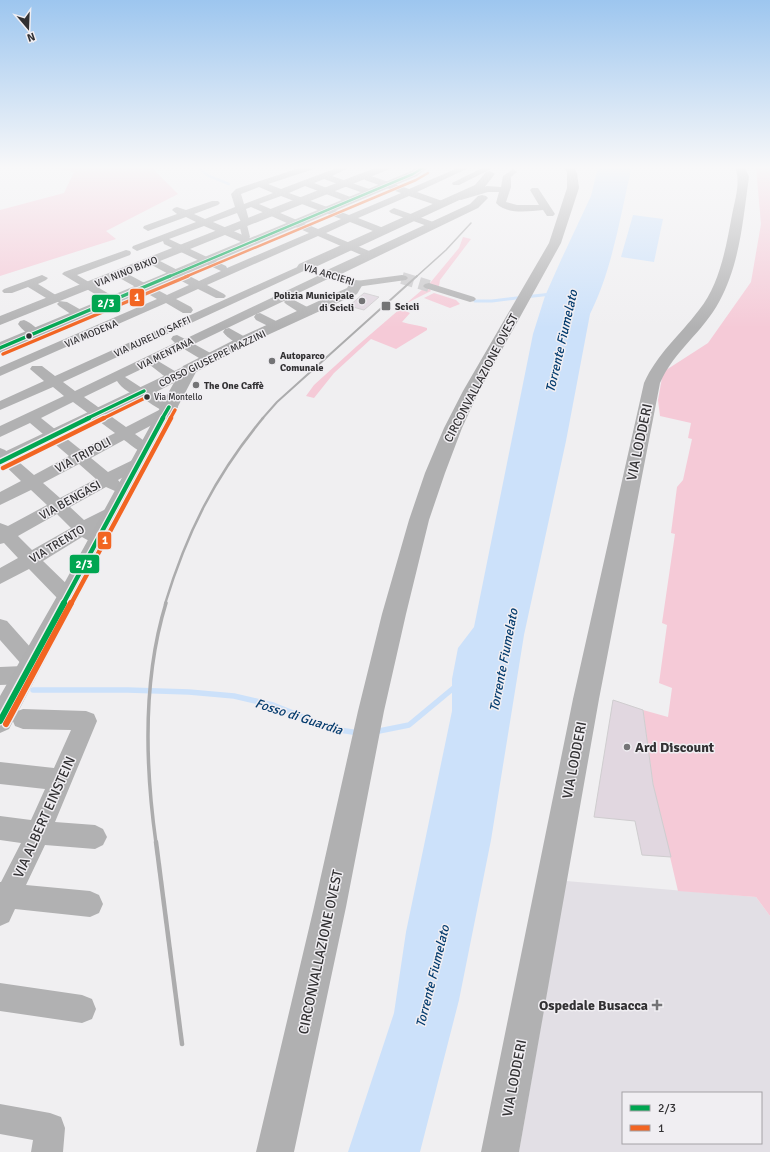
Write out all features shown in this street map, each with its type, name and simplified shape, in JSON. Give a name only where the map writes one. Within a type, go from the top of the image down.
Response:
[{"type":"main road","points":[[304,267],[404,221]]},
{"type":"main road","points":[[330,274],[442,221]]},
{"type":"main road","name":"CIRCONVALLAZIONE OVEST","points":[[275,1152],[330,908],[372,711],[396,606],[419,520],[434,473],[452,428],[523,298],[555,243],[563,221]]},
{"type":"main road","points":[[347,266],[346,269],[356,284]]},
{"type":"main road","name":"VIA ARCIERI","points":[[304,267],[330,274],[356,284]]},
{"type":"main road","name":"CORSO GIUSEPPE MAZZINI","points":[[189,369],[243,341],[352,291],[356,284]]},
{"type":"main road","points":[[0,722],[68,597],[90,535],[115,494],[143,455],[189,369]]},
{"type":"street","points":[[164,221],[147,230],[164,241],[260,287],[307,312]]},
{"type":"street","name":"VIA ARCIERI","points":[[201,221],[255,247],[304,267]]},
{"type":"street","points":[[137,248],[164,241],[207,221]]},
{"type":"street","points":[[243,221],[246,237],[255,247]]},
{"type":"street","name":"VIA NINO BIXIO","points":[[0,321],[19,321],[88,286],[251,221]]},
{"type":"street","points":[[291,221],[370,255]]},
{"type":"street","points":[[2,345],[83,317],[117,303],[146,287],[206,261],[255,247],[301,221]]},
{"type":"street","name":"VIA MODENA","points":[[0,372],[32,365],[68,343],[199,285],[225,270],[255,247],[317,233],[345,221]]},
{"type":"street","points":[[355,221],[382,231]]},
{"type":"street","points":[[320,244],[373,221]]},
{"type":"street","points":[[422,221],[433,225]]},
{"type":"street","name":"VIA LODDERI","points":[[500,1152],[586,699],[652,383],[657,369],[690,331],[712,302],[723,275],[730,251],[736,221]]},
{"type":"street","points":[[126,253],[68,274],[209,358]]},
{"type":"street","points":[[152,261],[276,326]]},
{"type":"street","name":"VIA AURELIO SAFFI","points":[[17,408],[87,356],[155,325],[193,313],[224,298],[260,287],[304,267]]},
{"type":"street","points":[[120,274],[243,341]]},
{"type":"street","name":"VIA MENTANA","points":[[0,432],[17,408],[73,397],[119,379],[153,363],[185,344],[224,330],[285,300],[330,274]]},
{"type":"street","points":[[8,291],[42,278]]},
{"type":"street","name":"VIA ARCIERI","points":[[356,284],[382,279],[402,278]]},
{"type":"street","points":[[29,283],[101,328],[173,376]]},
{"type":"street","points":[[429,286],[470,299]]},
{"type":"street","points":[[19,321],[35,333]]},
{"type":"street","points":[[68,343],[119,379],[167,409]]},
{"type":"street","points":[[32,365],[73,397],[124,433],[143,455]]},
{"type":"street","name":"CORSO GIUSEPPE MAZZINI","points":[[2,458],[53,436],[189,369]]},
{"type":"street","points":[[17,408],[79,457],[115,494]]},
{"type":"street","name":"VIA TRIPOLI","points":[[0,499],[167,409]]},
{"type":"street","points":[[2,458],[32,482],[90,535]]},
{"type":"street","name":"VIA BENGASI","points":[[2,534],[59,506],[115,494]]},
{"type":"street","points":[[2,534],[68,597]]},
{"type":"street","name":"VIA TRENTO","points":[[0,577],[30,560],[90,535]]},
{"type":"street","points":[[0,627],[29,669],[0,676]]},
{"type":"street","name":"VIA ALBERT EINSTEIN","points":[[2,902],[38,833],[86,721],[23,719]]},
{"type":"street","points":[[0,773],[61,780]]},
{"type":"street","points":[[0,828],[38,833],[95,837]]},
{"type":"street","points":[[2,902],[90,904]]},
{"type":"street","points":[[0,997],[82,1009]]},
{"type":"street","points":[[0,1119],[50,1128],[47,1152]]},
{"type":"shaded area","points":[[0,221],[126,221],[106,231],[116,239],[0,276]]},
{"type":"shaded area","points":[[761,221],[770,221],[770,916],[756,897],[678,891],[653,784],[643,710],[668,717],[672,688],[659,683],[667,625],[662,623],[675,534],[671,533],[677,487],[683,480],[692,439],[688,438],[691,423],[660,416],[658,400],[663,372],[708,343],[751,282]]},
{"type":"shaded area","points":[[463,237],[471,239],[440,280],[439,286],[428,287],[431,291],[409,302],[401,309],[410,313],[402,322],[424,327],[427,328],[427,330],[396,349],[371,339],[334,373],[314,398],[306,396],[314,385],[430,283],[459,248]]},
{"type":"shaded area","points":[[434,293],[456,300],[460,304],[450,308],[424,298]]},
{"type":"shaded area","name":"Ospedale Busacca","points":[[566,881],[756,897],[770,916],[770,1152],[519,1152]]},
{"type":"water","name":"Torrente Fiumelato","points":[[579,221],[620,221],[610,262],[598,297],[590,314],[566,441],[524,635],[491,840],[459,1000],[420,1152],[348,1152],[394,1013],[406,932],[452,711],[452,679],[458,648],[474,627],[533,334],[545,296]]},
{"type":"water","points":[[631,221],[663,221],[654,262],[621,257]]},
{"type":"building","points":[[364,293],[379,297],[364,310],[349,306]]},
{"type":"building","name":"Ard Discount","points":[[613,700],[643,710],[653,784],[671,857],[642,855],[635,821],[594,817]]},
{"type":"waterway","points":[[475,301],[492,301],[551,294]]},
{"type":"waterway","name":"Fosso di Guardia","points":[[374,732],[409,725],[456,686]]},
{"type":"waterway","name":"Fosso di Guardia","points":[[33,690],[128,690],[189,692],[234,696],[273,705],[333,729],[359,733]]},
{"type":"tunnel","points":[[402,278],[429,286]]},
{"type":"railway","points":[[416,277],[446,250],[471,223]]},
{"type":"railway","points":[[262,419],[277,402],[417,276]]},
{"type":"railway","points":[[165,604],[183,553],[204,506],[231,461],[263,418]]},
{"type":"railway","points":[[156,843],[152,813],[148,753],[148,722],[153,661],[166,603]]},
{"type":"railway","points":[[156,842],[182,1044]]},
{"type":"transit line","name":"2/3","points":[[0,348],[302,221]]},
{"type":"transit line","name":"1","points":[[3,354],[319,221]]},
{"type":"transit line","name":"2/3","points":[[0,462],[144,391]]},
{"type":"transit line","name":"1","points":[[3,468],[147,397]]},
{"type":"transit line","name":"2/3","points":[[0,721],[169,407]]},
{"type":"transit line","name":"1","points":[[6,724],[175,410]]},
{"type":"place","name":"Polizia Municipale di Scicli","points":[[362,301]]},
{"type":"place","name":"Scicli","points":[[386,306]]},
{"type":"place","name":"Autoparco Comunale","points":[[272,361]]},
{"type":"place","name":"The One Caffè","points":[[196,385]]},
{"type":"place","name":"Via Montello","points":[[147,397]]},
{"type":"place","name":"Ard Discount","points":[[627,747]]},
{"type":"place","name":"Ospedale Busacca","points":[[657,1005]]}]
